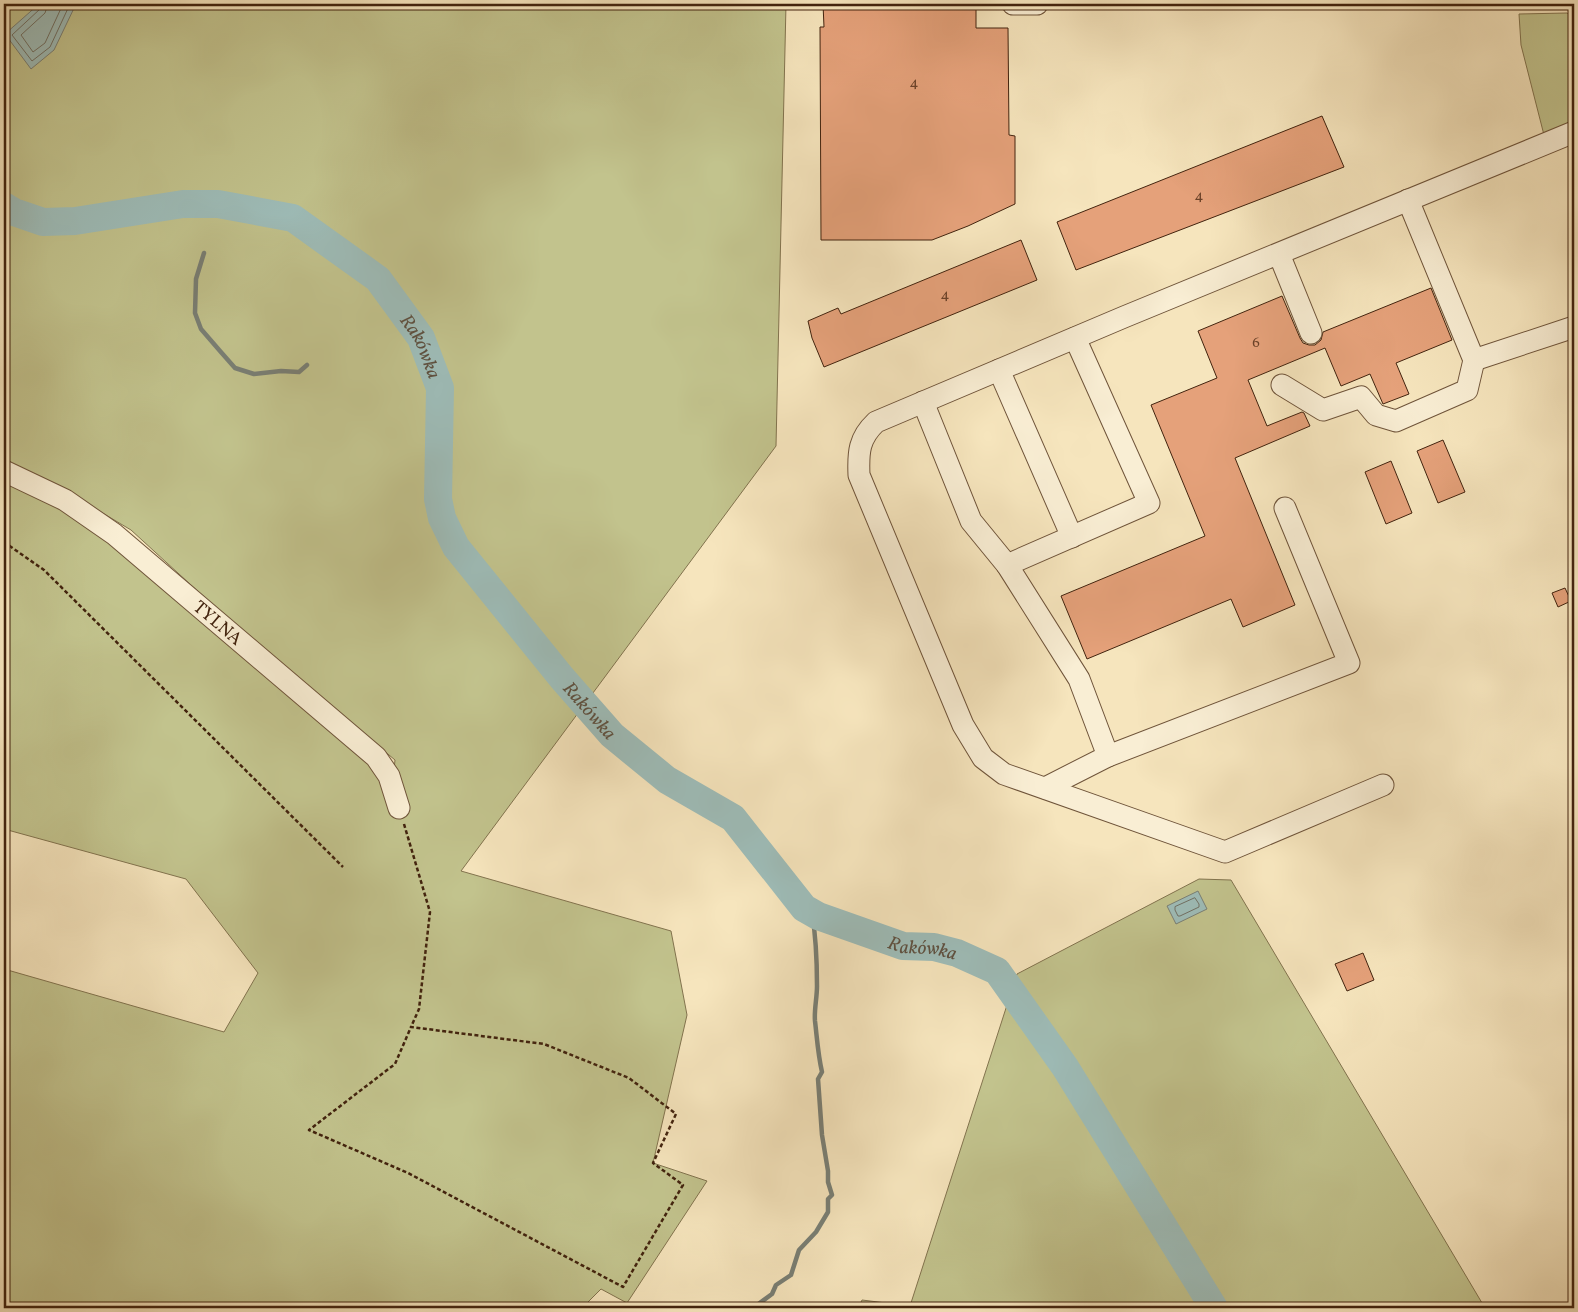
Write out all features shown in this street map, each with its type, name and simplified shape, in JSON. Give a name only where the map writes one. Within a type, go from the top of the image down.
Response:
[{"type":"street","points":[[1014,4],[1037,4]]},
{"type":"street","points":[[1382,785],[1225,852],[1004,774],[983,758],[963,725],[859,475],[858,452],[866,431],[876,422],[1074,338],[1574,132]]},
{"type":"street","points":[[1282,385],[1323,410],[1362,398],[1376,415],[1396,421],[1467,390],[1474,360],[1408,200]]},
{"type":"street","points":[[1279,254],[1311,333]]},
{"type":"street","points":[[1474,360],[1574,327]]},
{"type":"street","points":[[1007,565],[1149,503],[1074,338]]},
{"type":"street","points":[[999,370],[1072,537]]},
{"type":"street","points":[[923,402],[971,521],[1007,565],[1079,679],[1108,756]]},
{"type":"street","name":"TYLNA","points":[[4,471],[65,500],[114,534],[376,757],[389,776],[399,808]]},
{"type":"street","points":[[1045,788],[1108,756],[1349,663],[1285,508]]},
{"type":"path","points":[[4,542],[44,570],[344,867]]},
{"type":"path","points":[[399,808],[430,912],[419,1009],[411,1027],[395,1064],[309,1130],[408,1173],[623,1287],[683,1186],[653,1163],[676,1114],[629,1078],[544,1044],[411,1027]]},
{"type":"green space","points":[[4,4],[786,4],[776,446],[461,871],[671,931],[687,1015],[653,1163],[707,1181],[627,1303],[601,1289],[582,1308],[4,1308],[4,969],[224,1032],[258,973],[186,879],[4,829],[4,480],[81,518],[370,758],[384,788],[390,808],[395,760],[238,628],[131,530],[74,496],[4,462]]},
{"type":"green space","points":[[1567,13],[1574,17],[1574,123],[1544,135],[1521,45],[1519,14]]},
{"type":"green space","points":[[1199,879],[1231,880],[1485,1308],[858,1308],[862,1300],[910,1306],[1017,974]]},
{"type":"water","points":[[39,4],[76,4],[54,50],[31,69],[5,34]]},
{"type":"water","points":[[1198,891],[1207,909],[1176,924],[1167,906]]},
{"type":"building","points":[[823,4],[976,4],[976,28],[1008,28],[1009,135],[1015,136],[1015,204],[932,240],[821,240],[820,27],[824,27]]},
{"type":"building","points":[[1322,116],[1344,167],[1076,270],[1057,222]]},
{"type":"building","points":[[1021,240],[1037,280],[824,367],[812,338],[808,321],[838,308],[841,314]]},
{"type":"building","points":[[1431,288],[1452,340],[1396,363],[1409,394],[1383,404],[1370,374],[1341,386],[1325,348],[1248,380],[1267,426],[1302,412],[1310,426],[1235,458],[1295,605],[1243,627],[1231,599],[1087,659],[1061,596],[1205,536],[1151,405],[1217,378],[1198,331],[1282,296],[1303,343],[1315,345],[1321,340],[1323,332]]},
{"type":"building","points":[[1443,440],[1465,492],[1438,503],[1417,451]]},
{"type":"building","points":[[1391,461],[1412,513],[1386,524],[1365,472]]},
{"type":"building","points":[[1565,588],[1571,601],[1558,607],[1552,593]]},
{"type":"building","points":[[1363,953],[1374,980],[1347,991],[1335,964]]},
{"type":"waterway","name":"Rakówka","points":[[4,206],[14,212],[43,222],[75,221],[183,204],[218,204],[293,218],[378,279],[421,338],[440,388],[438,499],[442,518],[456,547],[562,678],[612,735],[667,780],[733,818],[804,908],[818,916],[903,946],[934,947],[957,953],[997,971],[1065,1067],[1214,1308]]},
{"type":"waterway","points":[[204,253],[196,279],[195,313],[201,329],[235,368],[254,374],[281,371],[299,372],[307,365]]},
{"type":"waterway","points":[[753,1308],[772,1294],[776,1285],[791,1275],[799,1250],[816,1232],[828,1212],[828,1199],[832,1195],[828,1182],[822,1135],[818,1079],[822,1072],[815,1021],[817,968],[812,913]]}]
